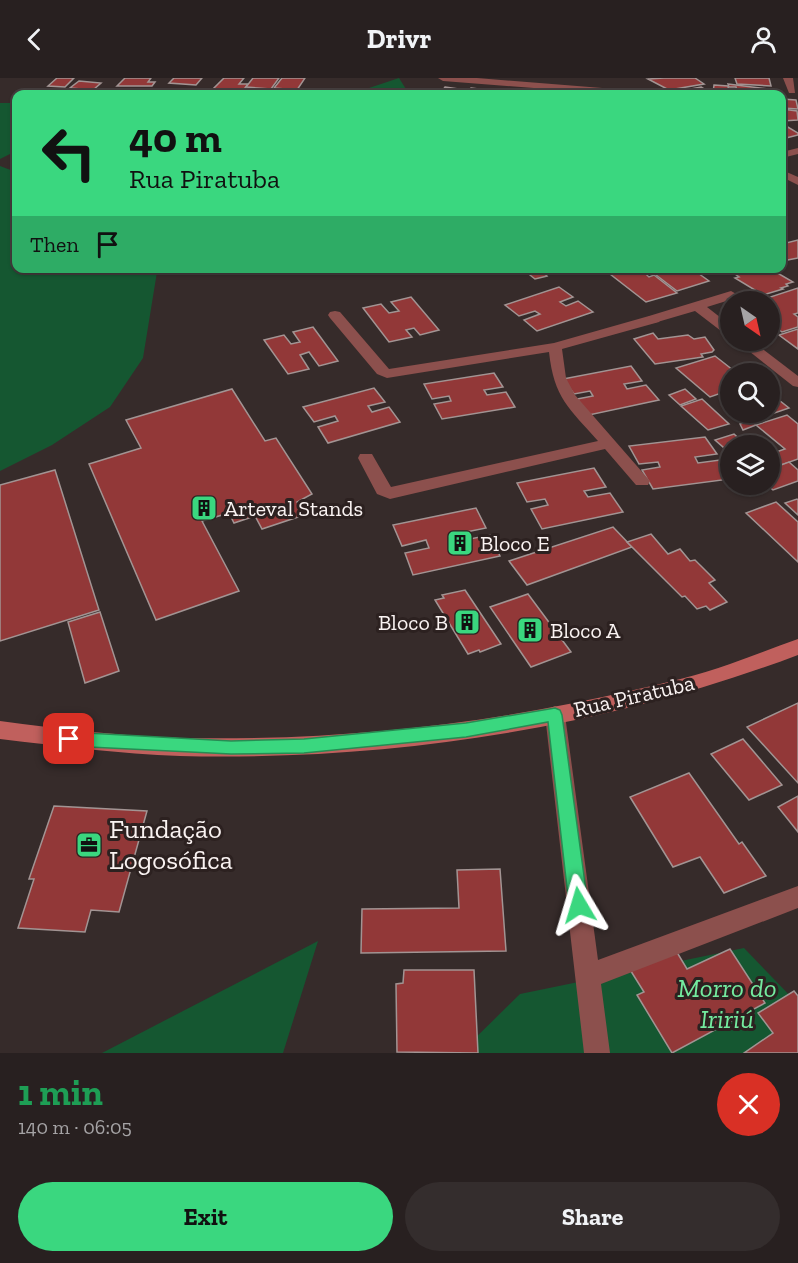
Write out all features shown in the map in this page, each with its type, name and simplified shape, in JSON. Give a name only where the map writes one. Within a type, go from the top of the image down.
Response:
[{"type":"main road","name":"Rua Piratuba","points":[[0,730],[47,737],[231,748],[304,746],[466,730],[555,715],[662,692],[723,674],[798,647]]},
{"type":"street","points":[[443,78],[591,90]]},
{"type":"street","points":[[788,78],[792,92]]},
{"type":"street","points":[[631,84],[642,90]]},
{"type":"street","points":[[335,315],[387,374],[555,347],[720,299]]},
{"type":"street","points":[[697,306],[720,324]]},
{"type":"street","points":[[555,347],[559,378],[568,397],[607,444],[642,481]]},
{"type":"street","points":[[756,351],[798,383]]},
{"type":"street","points":[[366,458],[382,490],[390,493],[607,444]]},
{"type":"street","points":[[555,715],[597,1053]]},
{"type":"street","points":[[587,976],[798,897]]},
{"type":"green space","points":[[399,78],[406,90],[363,90]]},
{"type":"green space","points":[[0,103],[12,103],[12,153],[0,159]]},
{"type":"green space","points":[[0,166],[12,170],[12,273],[157,273],[143,358],[110,407],[52,445],[0,471]]},
{"type":"green space","points":[[318,941],[283,1053],[102,1053]]},
{"type":"green space","name":"Morro do Iririú","points":[[744,948],[798,1004],[798,1053],[460,1053],[520,994]]},
{"type":"building","points":[[57,78],[74,78],[65,87],[48,86]]},
{"type":"building","points":[[125,78],[151,78],[148,82],[155,82],[152,86],[117,86]]},
{"type":"building","points":[[174,78],[202,78],[196,85],[169,83]]},
{"type":"building","points":[[224,78],[244,78],[239,84],[248,84],[244,90],[213,89]]},
{"type":"building","points":[[253,78],[279,78],[271,89],[246,87]]},
{"type":"building","points":[[282,78],[305,78],[297,90],[274,88]]},
{"type":"building","points":[[695,78],[704,84],[669,90],[648,79]]},
{"type":"building","points":[[735,78],[769,78],[771,86],[737,84]]},
{"type":"building","points":[[79,81],[101,83],[93,90],[70,88]]},
{"type":"building","points":[[728,84],[777,90],[737,90],[736,87],[729,87]]},
{"type":"building","points":[[714,85],[728,86],[728,90],[713,90]]},
{"type":"building","points":[[445,87],[466,90],[443,90]]},
{"type":"building","points":[[701,87],[706,90],[685,90]]},
{"type":"building","points":[[786,99],[796,100],[798,109],[786,108]]},
{"type":"building","points":[[786,110],[797,111],[798,120],[786,121]]},
{"type":"building","points":[[786,126],[798,133],[798,135],[786,138]]},
{"type":"building","points":[[798,240],[798,258],[786,260],[786,243]]},
{"type":"building","points":[[528,273],[544,273],[547,276],[535,279]]},
{"type":"building","points":[[645,273],[649,277],[654,275],[677,293],[646,302],[610,274]]},
{"type":"building","points":[[654,273],[698,273],[709,281],[677,291]]},
{"type":"building","points":[[733,273],[778,273],[793,282],[776,291],[756,291],[735,278],[739,277]]},
{"type":"building","points":[[559,287],[573,297],[560,302],[566,306],[578,301],[593,312],[537,331],[524,320],[540,314],[535,311],[519,316],[505,305]]},
{"type":"building","points":[[798,288],[798,313],[794,314],[798,317],[798,327],[782,332],[780,330],[780,294]]},
{"type":"building","points":[[411,297],[439,330],[420,335],[414,328],[406,330],[412,337],[389,342],[363,308],[381,304],[389,313],[399,311],[391,302]]},
{"type":"building","points":[[313,327],[338,361],[319,366],[309,352],[300,355],[309,369],[288,374],[264,340],[284,335],[291,344],[300,342],[293,332]]},
{"type":"building","points":[[798,329],[798,349],[780,336]]},
{"type":"building","points":[[653,333],[658,339],[688,335],[694,339],[705,337],[714,350],[701,354],[703,357],[655,364],[634,339]]},
{"type":"building","points":[[715,356],[724,363],[720,363],[720,394],[710,397],[676,368]]},
{"type":"building","points":[[631,366],[642,381],[624,384],[627,389],[646,385],[659,400],[589,415],[577,399],[593,396],[590,391],[574,394],[563,379]]},
{"type":"building","points":[[494,373],[503,387],[484,390],[487,395],[506,392],[515,407],[442,419],[434,404],[451,401],[449,396],[432,399],[424,384]]},
{"type":"building","points":[[374,388],[385,402],[368,406],[372,412],[389,407],[400,422],[328,443],[318,427],[338,421],[335,416],[314,422],[303,407]]},
{"type":"building","name":"Arteval Stands","points":[[232,389],[265,441],[276,438],[312,494],[297,502],[304,515],[262,529],[255,516],[234,523],[229,513],[202,521],[239,591],[156,620],[89,464],[141,448],[126,420]]},
{"type":"building","points":[[685,389],[696,399],[680,405],[669,395]]},
{"type":"building","points":[[702,399],[720,416],[720,423],[729,424],[708,430],[681,406]]},
{"type":"building","points":[[780,401],[789,408],[780,411]]},
{"type":"building","points":[[787,415],[798,424],[798,459],[780,465],[780,451],[785,449],[780,445],[780,435],[768,435],[756,425],[780,423],[780,417]]},
{"type":"building","points":[[754,423],[756,425],[743,430],[740,424]]},
{"type":"building","points":[[705,437],[717,454],[695,457],[698,463],[720,460],[720,480],[653,489],[642,470],[660,467],[658,462],[639,464],[629,446]]},
{"type":"building","points":[[789,462],[798,470],[798,481],[780,487],[780,465]]},
{"type":"building","points":[[594,468],[606,487],[584,491],[588,497],[610,493],[623,512],[542,529],[531,509],[548,505],[545,499],[527,502],[517,483]]},
{"type":"building","points":[[55,470],[99,610],[0,641],[0,485]]},
{"type":"building","points":[[798,500],[798,515],[785,503]]},
{"type":"building","points":[[776,502],[798,522],[798,562],[746,513]]},
{"type":"building","name":"Bloco E","points":[[476,508],[486,528],[466,532],[470,539],[490,535],[500,556],[413,575],[405,553],[429,548],[426,540],[402,546],[393,525]]},
{"type":"building","points":[[613,527],[632,547],[527,585],[509,561]]},
{"type":"building","points":[[651,534],[668,554],[680,549],[690,561],[695,560],[715,580],[709,583],[727,602],[710,610],[706,606],[697,609],[685,596],[682,597],[627,542]]},
{"type":"building","name":"Bloco B","points":[[465,590],[501,644],[468,654],[435,600],[444,598],[442,595]]},
{"type":"building","name":"Bloco A","points":[[528,594],[571,652],[531,667],[490,607]]},
{"type":"building","points":[[100,612],[119,671],[85,683],[68,622]]},
{"type":"building","points":[[798,703],[798,783],[747,727]]},
{"type":"building","points":[[743,739],[782,785],[749,800],[711,754]]},
{"type":"building","points":[[689,773],[739,844],[742,842],[766,876],[724,893],[700,857],[673,867],[630,797]]},
{"type":"building","points":[[798,796],[798,832],[778,807]]},
{"type":"building","name":"Fundação Logosófica","points":[[54,806],[147,811],[119,912],[91,910],[85,932],[18,928],[34,879],[29,879]]},
{"type":"building","points":[[500,869],[506,951],[361,953],[362,909],[459,908],[457,870]]},
{"type":"building","points":[[675,949],[687,969],[730,949],[765,1003],[672,1053],[637,995],[644,992],[629,968]]},
{"type":"building","points":[[404,970],[474,970],[478,1053],[397,1052],[396,984],[403,983]]},
{"type":"building","points":[[794,991],[798,996],[798,1053],[744,1053],[773,1033],[758,1013]]},
{"type":"place","name":"Arteval Stands","points":[[204,508]]},
{"type":"place","name":"Bloco E","points":[[460,543]]},
{"type":"place","name":"Bloco B","points":[[467,622]]},
{"type":"place","name":"Bloco A","points":[[530,630]]},
{"type":"place","name":"Fundação Logosófica","points":[[89,845]]},
{"type":"route","points":[[69,739],[231,748],[304,746],[466,730],[555,715],[579,905]]}]
